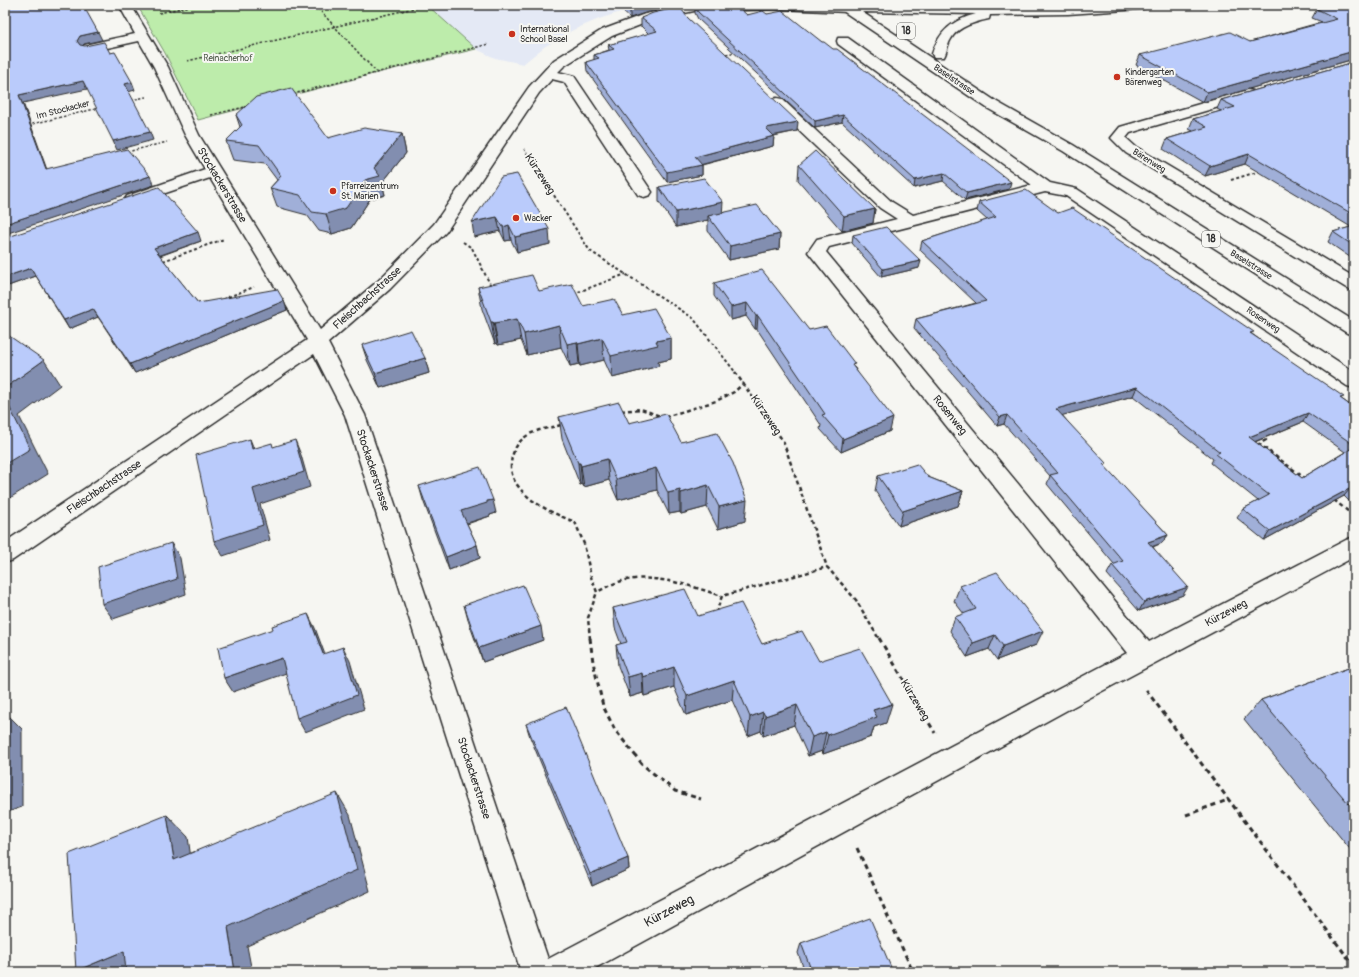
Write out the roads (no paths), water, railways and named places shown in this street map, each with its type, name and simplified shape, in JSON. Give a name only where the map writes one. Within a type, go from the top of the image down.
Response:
[{"type":"street","name":"Stockackerstrasse","points":[[125,5],[161,67],[192,135],[213,172],[318,342],[355,415],[537,972]]},
{"type":"street","name":"Fleischbachstrasse","points":[[5,554],[318,342],[384,285],[440,228],[534,90],[559,63],[606,33],[649,17],[705,5]]},
{"type":"street","name":"Fleischbachstrasse","points":[[685,9],[751,5],[845,6],[1006,12]]},
{"type":"street","points":[[939,54],[944,39],[950,31],[960,24],[973,19],[1006,12],[1068,10],[1141,5]]},
{"type":"street","name":"Baselstrasse","points":[[845,6],[992,105],[1068,148],[1354,330]]},
{"type":"street","name":"18","points":[[871,7],[891,21]]},
{"type":"street","points":[[685,9],[692,22],[733,52]]},
{"type":"street","points":[[89,48],[143,36]]},
{"type":"street","points":[[843,41],[1045,187]]},
{"type":"street","name":"Baselstrasse","points":[[927,46],[1008,100],[1068,148]]},
{"type":"street","points":[[549,74],[569,80],[644,192]]},
{"type":"street","name":"Bärenweg","points":[[1262,90],[1125,130],[1118,138],[1131,150],[1354,285]]},
{"type":"street","points":[[766,92],[886,205],[910,221]]},
{"type":"street","points":[[117,205],[213,172]]},
{"type":"street","name":"Rosenweg","points":[[1136,661],[818,252],[823,243],[1045,187],[1071,192],[1354,381]]},
{"type":"street","name":"Kürzeweg","points":[[556,972],[1136,661],[1354,546]]},
{"type":"place","name":"International School Basel","points":[[512,34]]},
{"type":"place","name":"Kindergarten Bärenweg","points":[[1117,77]]},
{"type":"place","name":"Pfarreizentrum St. Marien","points":[[333,191]]},
{"type":"place","name":"Wacker","points":[[516,218]]},
{"type":"park label","name":"Reinacherhof","points":[[228,58]]}]
